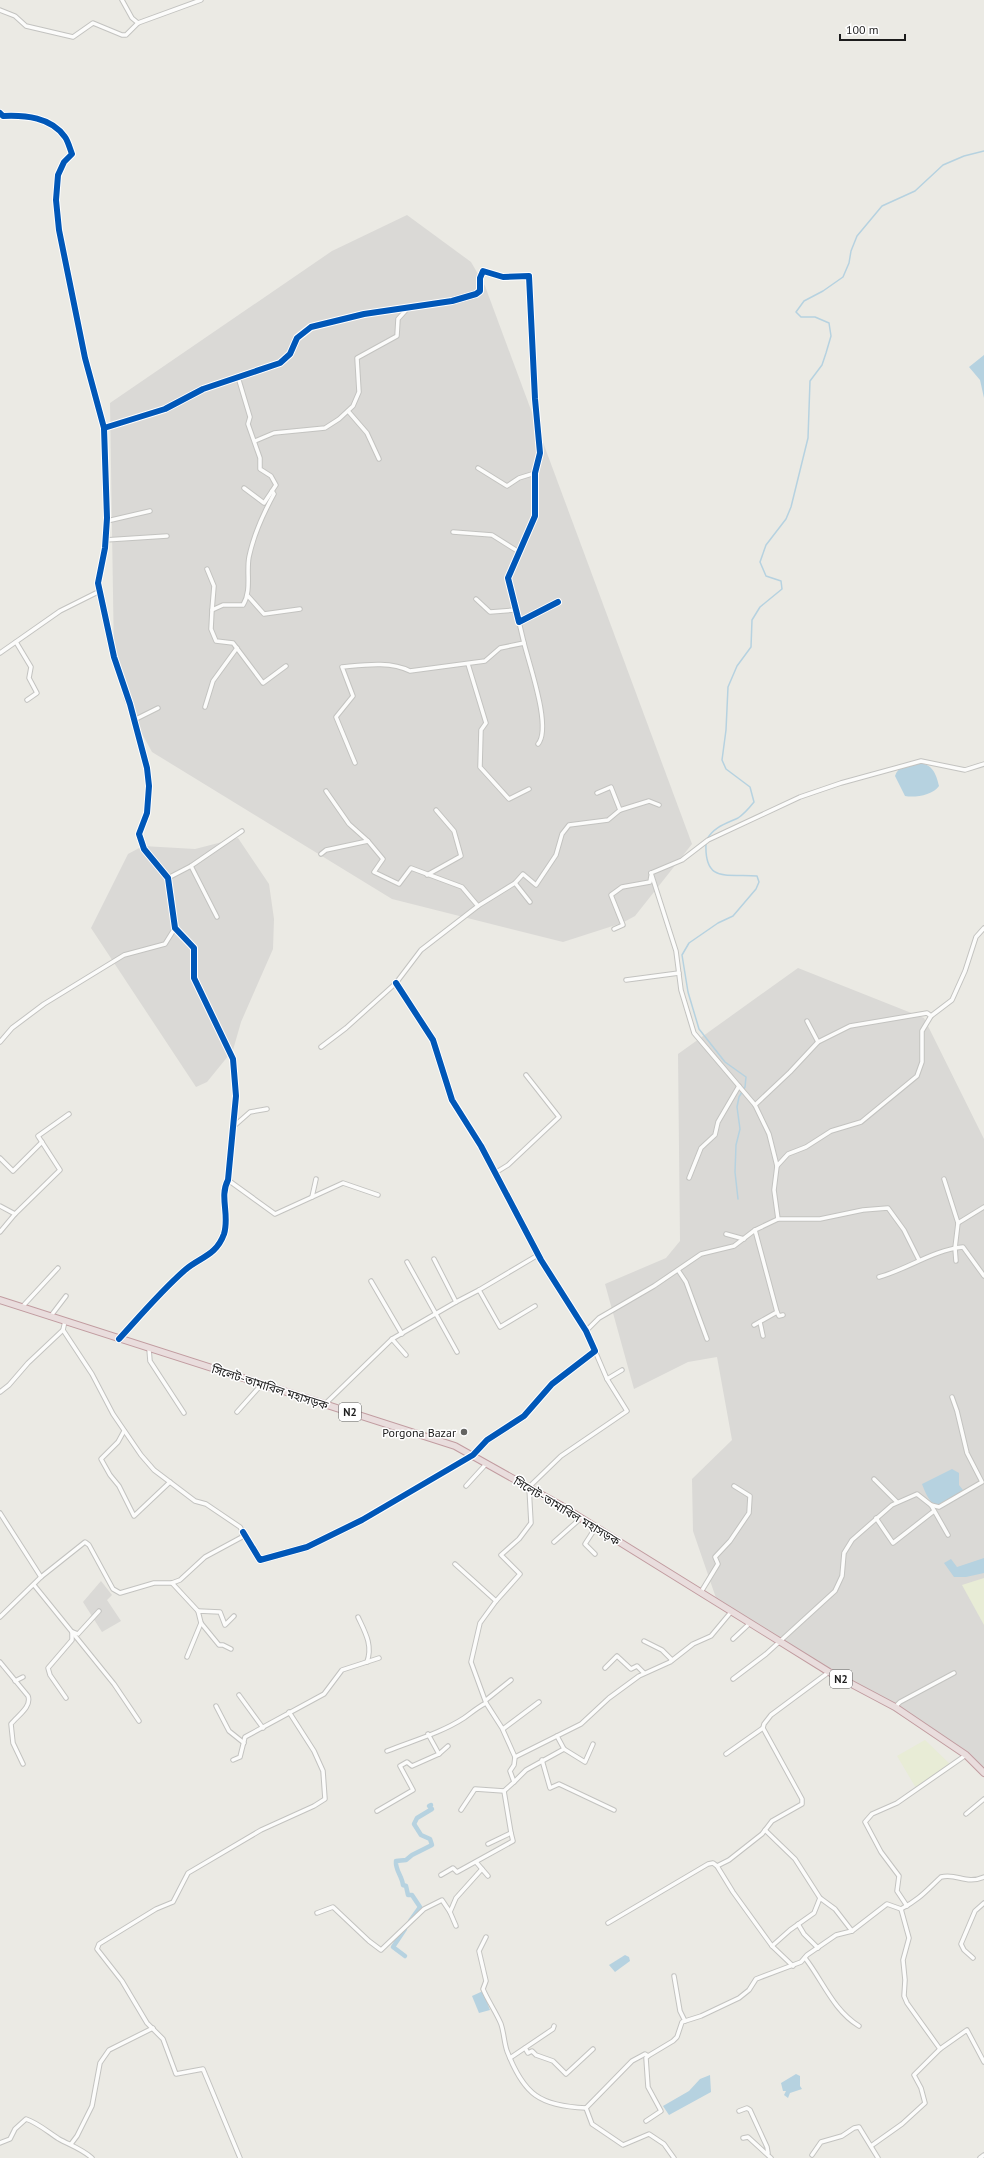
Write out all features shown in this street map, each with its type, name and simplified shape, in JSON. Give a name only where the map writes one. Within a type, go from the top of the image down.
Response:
[{"type":"highway","name":"সিলেট-তামাবিল মহাসড়ক","points":[[0,1300],[455,1446],[596,1527],[700,1593]]},
{"type":"highway","name":"N2","points":[[700,1593],[829,1672],[895,1707],[966,1755],[984,1773]]},
{"type":"street","points":[[122,0],[132,18],[138,23]]},
{"type":"street","points":[[0,10],[15,16],[26,26],[73,37],[93,23],[122,35],[126,35],[138,23],[201,0]]},
{"type":"street","points":[[0,113],[3,116],[26,115],[50,123],[65,137],[72,154],[64,162],[58,175],[56,200],[59,230],[85,358],[104,428],[107,521],[98,583],[114,657],[134,720],[147,768],[149,786],[147,813],[139,834],[144,848],[168,878],[175,928],[194,948],[194,978],[233,1059],[236,1096],[228,1180],[223,1190],[226,1218],[224,1234],[213,1253],[186,1270],[145,1310],[119,1339]]},
{"type":"street","points":[[104,428],[165,409],[203,389],[280,363],[290,354],[297,338],[311,327],[364,314],[452,301],[476,294],[480,291],[480,278],[483,271],[503,277],[529,276],[534,398],[540,453],[535,473],[534,516],[508,578],[539,702],[542,724],[542,740],[538,744]]},
{"type":"street","points":[[255,441],[274,433],[325,428],[348,411],[353,406],[360,392],[357,358],[397,336],[398,319],[408,308]]},
{"type":"street","points":[[238,377],[250,417],[248,424],[260,458],[260,470],[271,476],[276,485],[264,503],[244,488]]},
{"type":"street","points":[[348,411],[367,433],[379,459]]},
{"type":"street","points":[[478,468],[507,486],[519,478],[535,473]]},
{"type":"street","points":[[212,610],[223,605],[243,605],[248,596],[249,558],[255,530],[274,494],[272,491]]},
{"type":"street","points":[[107,521],[150,511]]},
{"type":"street","points":[[453,532],[492,535],[519,552]]},
{"type":"street","points":[[105,540],[167,536]]},
{"type":"street","points":[[208,569],[214,586],[211,629],[216,641],[234,643],[263,683],[286,666]]},
{"type":"street","points":[[0,652],[60,611],[100,591]]},
{"type":"street","points":[[248,596],[264,614],[300,609]]},
{"type":"street","points":[[476,599],[490,612],[515,610]]},
{"type":"street","points":[[519,622],[558,602]]},
{"type":"street","points":[[16,642],[31,666],[29,678],[37,693],[27,700]]},
{"type":"street","points":[[355,763],[336,717],[353,696],[342,667],[360,665],[400,666],[410,670],[468,664],[485,661],[500,648],[524,643]]},
{"type":"street","points":[[205,707],[214,681],[237,648]]},
{"type":"street","points":[[468,664],[486,723],[481,730],[480,767],[509,799],[528,789]]},
{"type":"street","points":[[134,720],[158,708]]},
{"type":"street","points":[[651,873],[682,860],[708,840],[800,797],[841,783],[921,760],[965,770],[984,764]]},
{"type":"street","points":[[597,793],[611,787],[620,810]]},
{"type":"street","points":[[326,791],[349,824],[368,841],[383,859],[374,872],[399,884],[411,868],[462,887],[478,906]]},
{"type":"street","points":[[322,1047],[346,1028],[396,983],[421,950],[478,906],[515,883],[523,874],[536,885],[556,855],[562,834],[569,826],[608,820],[620,810],[649,801],[659,805]]},
{"type":"street","points":[[427,874],[461,856],[454,831],[436,810]]},
{"type":"street","points":[[168,878],[191,866],[242,831]]},
{"type":"street","points":[[321,854],[326,850],[368,841]]},
{"type":"street","points":[[191,866],[217,917]]},
{"type":"street","points":[[614,929],[624,925],[611,895],[622,887],[650,882],[651,873]]},
{"type":"street","points":[[651,873],[676,951],[681,990],[694,1033],[755,1104],[769,1134],[777,1166],[774,1190],[778,1219]]},
{"type":"street","points":[[515,883],[530,902]]},
{"type":"street","points":[[0,1042],[12,1028],[61,992],[124,955],[165,944],[175,928]]},
{"type":"street","points":[[777,1166],[788,1154],[806,1148],[831,1131],[861,1122],[917,1076],[922,1062],[922,1031],[931,1016],[952,1000],[965,971],[976,937],[984,928]]},
{"type":"street","points":[[626,980],[679,973]]},
{"type":"street","points":[[396,983],[433,1040],[452,1100],[495,1173],[538,1255],[586,1331],[607,1379],[627,1411],[561,1456],[528,1487],[531,1523],[519,1539],[501,1555],[520,1574],[496,1601],[480,1623],[471,1662],[486,1701],[503,1729],[515,1757],[514,1765],[510,1772],[514,1782]]},
{"type":"street","points":[[755,1104],[790,1072],[818,1042],[850,1026],[927,1013],[931,1016]]},
{"type":"street","points":[[807,1021],[818,1042]]},
{"type":"street","points":[[495,1173],[508,1164],[559,1117],[526,1075]]},
{"type":"street","points":[[689,1178],[701,1148],[715,1135],[718,1122],[739,1086]]},
{"type":"street","points":[[233,1127],[250,1112],[267,1110]]},
{"type":"street","points":[[0,1232],[15,1214],[60,1170],[38,1136],[69,1114]]},
{"type":"street","points":[[0,1158],[13,1171],[42,1142]]},
{"type":"street","points":[[312,1197],[316,1179]]},
{"type":"street","points":[[944,1179],[958,1223],[955,1248],[956,1261]]},
{"type":"street","points":[[228,1180],[274,1214],[344,1183],[378,1195]]},
{"type":"street","points":[[0,1206],[15,1214]]},
{"type":"street","points":[[958,1223],[984,1207]]},
{"type":"street","points":[[586,1331],[599,1318],[654,1286],[701,1254],[734,1246],[755,1230],[778,1219],[820,1219],[863,1210],[888,1208],[904,1230],[919,1260]]},
{"type":"street","points":[[755,1230],[777,1312],[779,1316],[783,1315]]},
{"type":"street","points":[[726,1234],[744,1238]]},
{"type":"street","points":[[879,1277],[896,1272],[919,1260],[955,1248],[963,1247],[984,1276]]},
{"type":"street","points":[[325,1404],[392,1339],[538,1255]]},
{"type":"street","points":[[434,1259],[456,1302]]},
{"type":"street","points":[[407,1262],[437,1313],[457,1352]]},
{"type":"street","points":[[22,1307],[58,1268]]},
{"type":"street","points":[[678,1270],[686,1282],[707,1339]]},
{"type":"street","points":[[371,1281],[402,1334]]},
{"type":"street","points":[[478,1290],[500,1326],[535,1306]]},
{"type":"street","points":[[50,1316],[66,1296]]},
{"type":"street","points":[[754,1325],[777,1312]]},
{"type":"street","points":[[0,1392],[9,1385],[28,1363],[63,1330],[65,1321]]},
{"type":"street","points":[[760,1322],[763,1336]]},
{"type":"street","points":[[63,1330],[92,1374],[113,1414],[141,1455],[154,1470],[195,1501],[206,1504],[240,1527],[260,1560],[307,1547],[362,1520],[473,1455],[487,1440],[524,1416],[552,1384],[595,1351]]},
{"type":"street","points":[[392,1339],[406,1355]]},
{"type":"street","points":[[150,1349],[150,1361],[184,1413]]},
{"type":"street","points":[[607,1379],[622,1370]]},
{"type":"street","points":[[237,1412],[262,1384]]},
{"type":"street","points":[[931,1506],[939,1507],[982,1482],[967,1453],[958,1411],[952,1397]]},
{"type":"street","points":[[124,1431],[118,1442],[102,1459],[110,1475],[120,1486],[134,1516],[170,1482]]},
{"type":"street","points":[[466,1486],[487,1463]]},
{"type":"street","points":[[874,1479],[897,1502]]},
{"type":"street","points":[[700,1593],[718,1564],[715,1557],[730,1541],[749,1513],[750,1496],[734,1486]]},
{"type":"street","points":[[733,1680],[779,1642],[835,1591],[842,1576],[844,1553],[852,1540],[876,1518],[897,1502],[917,1494],[931,1506],[948,1535]]},
{"type":"street","points":[[876,1518],[893,1543],[934,1511]]},
{"type":"street","points":[[0,1513],[41,1577]]},
{"type":"street","points":[[0,1521],[4,1518]]},
{"type":"street","points":[[554,1542],[580,1518]]},
{"type":"street","points":[[596,1527],[585,1544],[596,1554]]},
{"type":"street","points":[[0,1617],[41,1577],[85,1542],[89,1545],[113,1589],[120,1593],[154,1583],[172,1583],[180,1580],[205,1557],[242,1537],[243,1532]]},
{"type":"street","points":[[455,1564],[496,1601]]},
{"type":"street","points":[[172,1583],[198,1611],[201,1623],[219,1646],[223,1645],[231,1649]]},
{"type":"street","points":[[34,1585],[114,1684],[139,1721]]},
{"type":"street","points":[[72,1632],[78,1634],[99,1611]]},
{"type":"street","points":[[198,1611],[220,1612],[225,1626],[234,1616]]},
{"type":"street","points":[[515,1757],[581,1724],[609,1698],[644,1673],[672,1660],[693,1644],[711,1636],[731,1612]]},
{"type":"street","points":[[358,1617],[368,1638],[371,1652],[367,1662]]},
{"type":"street","points":[[187,1657],[201,1623]]},
{"type":"street","points":[[733,1639],[749,1624]]},
{"type":"street","points":[[66,1698],[50,1675],[48,1668],[72,1640],[72,1632]]},
{"type":"street","points":[[644,1641],[662,1650],[672,1660]]},
{"type":"street","points":[[605,1668],[617,1656],[631,1669],[637,1666],[644,1673]]},
{"type":"street","points":[[233,1760],[240,1757],[245,1737],[324,1694],[342,1670],[379,1658]]},
{"type":"street","points":[[0,1662],[30,1701],[28,1706],[11,1724],[13,1743],[23,1764]]},
{"type":"street","points":[[726,1754],[763,1728],[764,1724],[771,1715],[829,1672]]},
{"type":"street","points":[[895,1707],[900,1702],[954,1673]]},
{"type":"street","points":[[15,1681],[23,1677]]},
{"type":"street","points":[[387,1751],[465,1718],[469,1712],[486,1701],[512,1680]]},
{"type":"street","points":[[239,1695],[262,1728]]},
{"type":"street","points":[[503,1729],[539,1702]]},
{"type":"street","points":[[216,1706],[229,1731],[244,1744]]},
{"type":"street","points":[[240,2158],[203,2069],[176,2074],[163,2039],[147,2023],[122,1981],[97,1949],[99,1944],[156,1909],[173,1902],[188,1872],[261,1830],[314,1806],[325,1799],[323,1771],[314,1751],[289,1712]]},
{"type":"street","points":[[717,1866],[741,1851],[765,1830],[772,1821],[802,1804],[802,1799],[763,1728]]},
{"type":"street","points":[[428,1734],[439,1754]]},
{"type":"street","points":[[557,1736],[564,1749],[586,1762],[593,1744]]},
{"type":"street","points":[[377,1811],[413,1790],[400,1766],[407,1762],[412,1766],[439,1754],[448,1746]]},
{"type":"street","points":[[461,1810],[475,1789],[504,1791],[526,1770],[564,1749]]},
{"type":"street","points":[[907,1906],[897,1891],[899,1876],[881,1852],[865,1822],[872,1814],[897,1803],[966,1755]]},
{"type":"street","points":[[542,1760],[550,1788],[559,1784],[614,1810]]},
{"type":"street","points":[[441,1875],[453,1868],[457,1872],[513,1841],[510,1833],[504,1791]]},
{"type":"street","points":[[966,1814],[984,1799]]},
{"type":"street","points":[[765,1830],[795,1859],[820,1898],[835,1909],[852,1930]]},
{"type":"street","points":[[488,1844],[510,1833]]},
{"type":"street","points":[[476,1862],[488,1876]]},
{"type":"street","points":[[608,1923],[708,1864],[713,1863],[717,1866],[733,1892],[772,1946],[793,1966]]},
{"type":"street","points":[[450,1912],[456,1898],[482,1869]]},
{"type":"street","points":[[646,2121],[660,2112],[648,2087],[646,2058],[673,2041],[677,2037],[680,2025],[685,2021],[701,2016],[739,1998],[749,1990],[756,1979],[793,1966],[836,1935],[852,1930],[887,1904],[901,1908],[907,1906],[922,1897],[941,1877],[950,1876],[971,1881],[984,1877]]},
{"type":"street","points":[[772,1946],[798,1924],[814,1913],[820,1898]]},
{"type":"street","points":[[317,1913],[333,1907],[368,1941],[381,1950],[424,1909],[442,1900],[450,1912],[456,1926]]},
{"type":"street","points":[[973,1958],[964,1950],[961,1944],[975,1911],[984,1903]]},
{"type":"street","points":[[901,1908],[909,1938],[903,1960],[905,1980],[904,1996],[909,2006],[940,2049]]},
{"type":"street","points":[[798,1924],[804,1934],[818,1948]]},
{"type":"street","points":[[486,1937],[479,1951],[486,1981],[483,1989],[501,2025],[510,2058],[523,2085],[530,2092],[558,2105],[586,2108]]},
{"type":"street","points":[[805,1958],[829,1996],[844,2014],[859,2026]]},
{"type":"street","points":[[674,1976],[680,2011],[685,2021]]},
{"type":"street","points":[[510,2058],[554,2026]]},
{"type":"street","points":[[71,2144],[77,2136],[92,2106],[100,2063],[109,2050],[153,2028]]},
{"type":"street","points":[[871,2146],[902,2124],[926,2103],[921,2088],[914,2075],[940,2049],[967,2030],[984,2062]]},
{"type":"street","points":[[525,2048],[528,2053],[532,2051],[536,2055],[554,2061],[566,2074],[593,2049]]},
{"type":"street","points":[[586,2108],[632,2061],[645,2054],[648,2056]]},
{"type":"street","points":[[586,2108],[592,2124],[623,2145],[649,2134],[664,2144],[674,2158]]},
{"type":"street","points":[[739,2111],[747,2108],[750,2110],[767,2147],[768,2153]]},
{"type":"street","points":[[0,2143],[10,2139],[15,2128],[26,2119],[34,2122],[92,2158]]},
{"type":"street","points":[[812,2155],[821,2142],[842,2136],[854,2128],[859,2127],[878,2158]]},
{"type":"street","points":[[743,2138],[746,2136],[768,2153],[772,2158]]},
{"type":"street","points":[[980,2158],[984,2155]]},
{"type":"shaded area","points":[[407,215],[471,262],[485,286],[692,844],[635,916],[622,923],[563,942],[392,899],[152,752],[124,701],[114,657],[110,403],[332,251]]},
{"type":"shaded area","points":[[238,838],[269,884],[274,919],[273,949],[241,1022],[233,1050],[207,1082],[196,1087],[91,928],[128,854],[143,846],[195,849]]},
{"type":"shaded area","points":[[798,968],[924,1018],[984,1139],[984,1776],[966,1757],[716,1598],[693,1531],[692,1479],[732,1440],[717,1357],[688,1362],[634,1389],[605,1284],[666,1258],[680,1241],[678,1054]]},
{"type":"shaded area","points":[[101,1581],[112,1595],[107,1600],[121,1621],[102,1632],[83,1602]]},
{"type":"green space","points":[[984,1578],[984,1625],[962,1585]]},
{"type":"green space","points":[[925,1740],[953,1767],[916,1788],[897,1756]]},
{"type":"water","points":[[984,355],[984,398],[980,380],[969,367]]},
{"type":"water","points":[[922,763],[932,769],[939,786],[933,792],[928,794],[914,797],[905,796],[895,776],[896,773],[901,768]]},
{"type":"water","points":[[952,1469],[959,1473],[959,1485],[963,1490],[943,1503],[938,1505],[934,1504],[930,1501],[922,1484]]},
{"type":"water","points":[[984,1558],[984,1573],[966,1577],[954,1577],[944,1563],[951,1559],[957,1567]]},
{"type":"water","points":[[625,1955],[629,1957],[630,1961],[615,1972],[609,1965]]},
{"type":"water","points":[[483,1991],[490,2010],[479,2013],[472,1996]]},
{"type":"water","points":[[796,2074],[800,2076],[800,2086],[802,2089],[790,2093],[788,2098],[784,2095],[786,2091],[783,2091],[781,2083]]},
{"type":"water","points":[[710,2075],[711,2092],[669,2115],[663,2106],[689,2091],[700,2079]]},
{"type":"waterway","points":[[707,839],[716,829],[738,818],[754,802],[750,787],[726,769],[722,760],[726,730],[728,687],[737,666],[751,647],[752,620],[760,607],[782,589],[781,581],[766,576],[760,562],[766,545],[786,519],[791,507],[808,438],[810,381],[822,365],[831,336],[829,323],[815,317],[801,317],[796,312],[804,301],[823,291],[843,277],[857,236],[882,206],[915,191],[943,165],[964,156],[984,151]]},
{"type":"waterway","points":[[706,843],[706,856],[709,865],[714,871],[720,874],[728,875],[757,876],[759,882],[756,889],[733,916],[718,923],[689,943],[682,955],[688,992],[699,1029],[725,1062],[746,1077],[745,1087],[739,1097],[737,1107],[740,1129],[736,1145],[735,1172],[738,1199]]},
{"type":"waterway","points":[[410,1921],[420,1907],[412,1895],[408,1895],[406,1886],[403,1885],[396,1861],[406,1860],[412,1855],[432,1845],[430,1839],[421,1835],[414,1824],[417,1818],[432,1809],[429,1806],[431,1805]]},
{"type":"waterway","points":[[405,1929],[393,1947],[405,1956]]},
{"type":"cycle path","points":[[0,113],[3,116],[29,117],[45,121],[59,130],[65,137],[72,154],[64,162],[58,175],[56,200],[59,230],[85,358],[104,428],[107,518],[105,548],[98,583],[114,657],[130,704],[147,768],[149,786],[147,813],[139,834],[144,849],[168,878],[175,928],[194,948],[194,978],[233,1059],[236,1096],[228,1180],[224,1193],[226,1220],[224,1234],[217,1247],[176,1278],[119,1339]]},
{"type":"cycle path","points":[[104,428],[165,409],[203,389],[280,363],[290,354],[297,338],[311,327],[364,314],[452,301],[476,294],[480,291],[480,278],[483,271],[503,277],[529,276],[535,399],[540,453],[535,473],[535,516],[508,578],[519,622],[558,602]]},
{"type":"cycle path","points":[[243,1532],[260,1560],[307,1547],[362,1520],[473,1455],[487,1440],[524,1416],[552,1384],[595,1351],[586,1331],[541,1260],[481,1146],[452,1100],[433,1040],[396,983]]},
{"type":"place","name":"Porgona Bazar","points":[[464,1432]]}]
